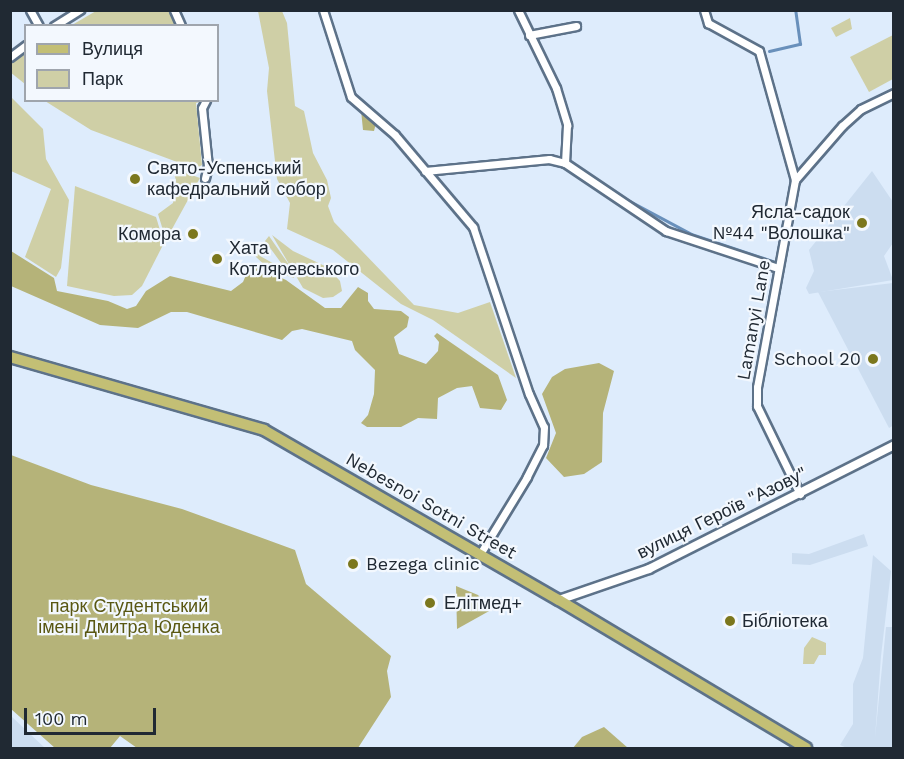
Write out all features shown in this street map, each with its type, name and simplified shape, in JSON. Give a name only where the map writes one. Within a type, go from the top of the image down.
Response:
[{"type":"main road","name":"Nebesnoi Sotni Street","points":[[10,357],[264,430],[560,600],[806,748]]},
{"type":"street","points":[[30,10],[38,24]]},
{"type":"street","points":[[57,24],[80,10]]},
{"type":"street","points":[[174,10],[180,24]]},
{"type":"street","points":[[323,10],[351,97],[394,135],[473,227],[529,394],[544,427],[543,445],[480,554]]},
{"type":"street","points":[[518,10],[556,88],[567,125],[564,163]]},
{"type":"street","name":"Lamanyi Lane","points":[[704,10],[708,23],[759,51],[777,106],[795,180],[757,387],[757,406],[800,494]]},
{"type":"street","points":[[529,35],[576,26]]},
{"type":"street","points":[[10,57],[24,46]]},
{"type":"street","points":[[795,180],[842,126],[861,109],[894,93]]},
{"type":"street","points":[[205,102],[202,108],[208,166],[205,178]]},
{"type":"street","points":[[425,171],[549,159],[564,163],[666,231],[778,268]]},
{"type":"street","name":"вулиця Героїв \"Азову\"","points":[[560,600],[649,569],[894,445]]},
{"type":"shaded area","name":"Ясла-садок №44 \"Волошка\"","points":[[872,171],[893,202],[893,243],[884,256],[893,280],[809,294],[806,288],[814,271],[809,250]]},
{"type":"shaded area","name":"School 20","points":[[893,283],[894,425],[889,428],[818,292]]},
{"type":"shaded area","points":[[864,534],[868,546],[810,565],[792,564],[792,553],[809,554]]},
{"type":"shaded area","points":[[873,555],[891,571],[881,656],[875,738],[886,627],[893,627],[893,748],[847,748],[840,745],[853,724],[853,684],[863,658]]},
{"type":"shaded area","points":[[11,716],[45,748],[11,748]]},
{"type":"green space","points":[[96,11],[170,11],[176,24],[74,24]]},
{"type":"green space","points":[[258,11],[282,11],[287,23],[295,106],[304,111],[313,153],[327,180],[331,198],[328,206],[334,222],[414,305],[458,313],[490,302],[516,378],[433,320],[401,304],[333,250],[287,229],[290,203],[277,179],[267,91],[269,68]]},
{"type":"green space","points":[[850,18],[852,29],[836,37],[831,28]]},
{"type":"green space","points":[[893,35],[893,79],[869,92],[850,57]]},
{"type":"green space","points":[[24,55],[24,83],[10,72],[11,64]]},
{"type":"green space","points":[[11,97],[43,129],[46,159],[69,200],[61,268],[56,277],[25,257],[51,189],[11,171]]},
{"type":"green space","points":[[47,102],[200,102],[196,103],[202,165],[196,169],[91,130]]},
{"type":"green space","points":[[361,110],[377,119],[374,131],[363,130]]},
{"type":"green space","points":[[172,168],[200,178],[166,240],[158,214],[173,203],[176,180]]},
{"type":"green space","points":[[75,186],[156,217],[164,243],[142,286],[132,295],[114,296],[67,286]]},
{"type":"green space","points":[[272,235],[293,251],[327,267],[340,281],[342,291],[333,297],[323,298],[303,288]]},
{"type":"green space","points":[[269,236],[292,269],[294,278],[270,270],[256,257],[252,245],[257,244],[260,256],[287,271],[265,241]]},
{"type":"green space","points":[[11,251],[54,278],[57,291],[108,301],[127,309],[136,306],[146,291],[170,276],[231,291],[243,282],[249,268],[258,267],[286,280],[325,308],[341,308],[358,287],[368,293],[368,301],[374,309],[401,311],[409,317],[407,327],[394,337],[399,354],[426,364],[438,351],[439,342],[434,336],[437,333],[498,375],[507,400],[501,410],[480,408],[472,386],[457,388],[438,398],[437,419],[418,418],[401,427],[367,427],[361,423],[368,415],[374,394],[375,370],[355,350],[352,341],[302,329],[292,331],[282,340],[187,312],[171,312],[138,328],[100,325],[11,286]]},
{"type":"green space","points":[[599,363],[614,371],[603,413],[602,462],[584,474],[564,477],[546,458],[556,433],[542,394],[552,377],[565,369]]},
{"type":"green space","name":"парк Студентський імені Дмитра Юденка","points":[[11,455],[91,485],[182,509],[295,550],[306,584],[391,656],[387,671],[391,697],[358,748],[137,748],[120,736],[110,748],[55,748],[11,709]]},
{"type":"green space","points":[[456,586],[478,595],[491,610],[457,629]]},
{"type":"green space","points":[[812,637],[826,643],[826,655],[819,655],[814,664],[803,664],[804,648]]},
{"type":"green space","points":[[604,727],[628,748],[573,748],[582,737]]},
{"type":"waterway","points":[[769,51],[800,44],[795,10]]},
{"type":"waterway","points":[[624,198],[691,234],[775,262]]},
{"type":"place","name":"Свято-Успенський кафедральний собор","points":[[135,179]]},
{"type":"place","name":"Ясла-садок №44 \"Волошка\"","points":[[862,223]]},
{"type":"place","name":"Комора","points":[[193,234]]},
{"type":"place","name":"Хата Котляревського","points":[[217,259]]},
{"type":"place","name":"School 20","points":[[873,359]]},
{"type":"place","name":"Bezega clinic","points":[[353,564]]},
{"type":"place","name":"Елітмед+","points":[[430,603]]},
{"type":"place","name":"Бібліотека","points":[[730,621]]}]
